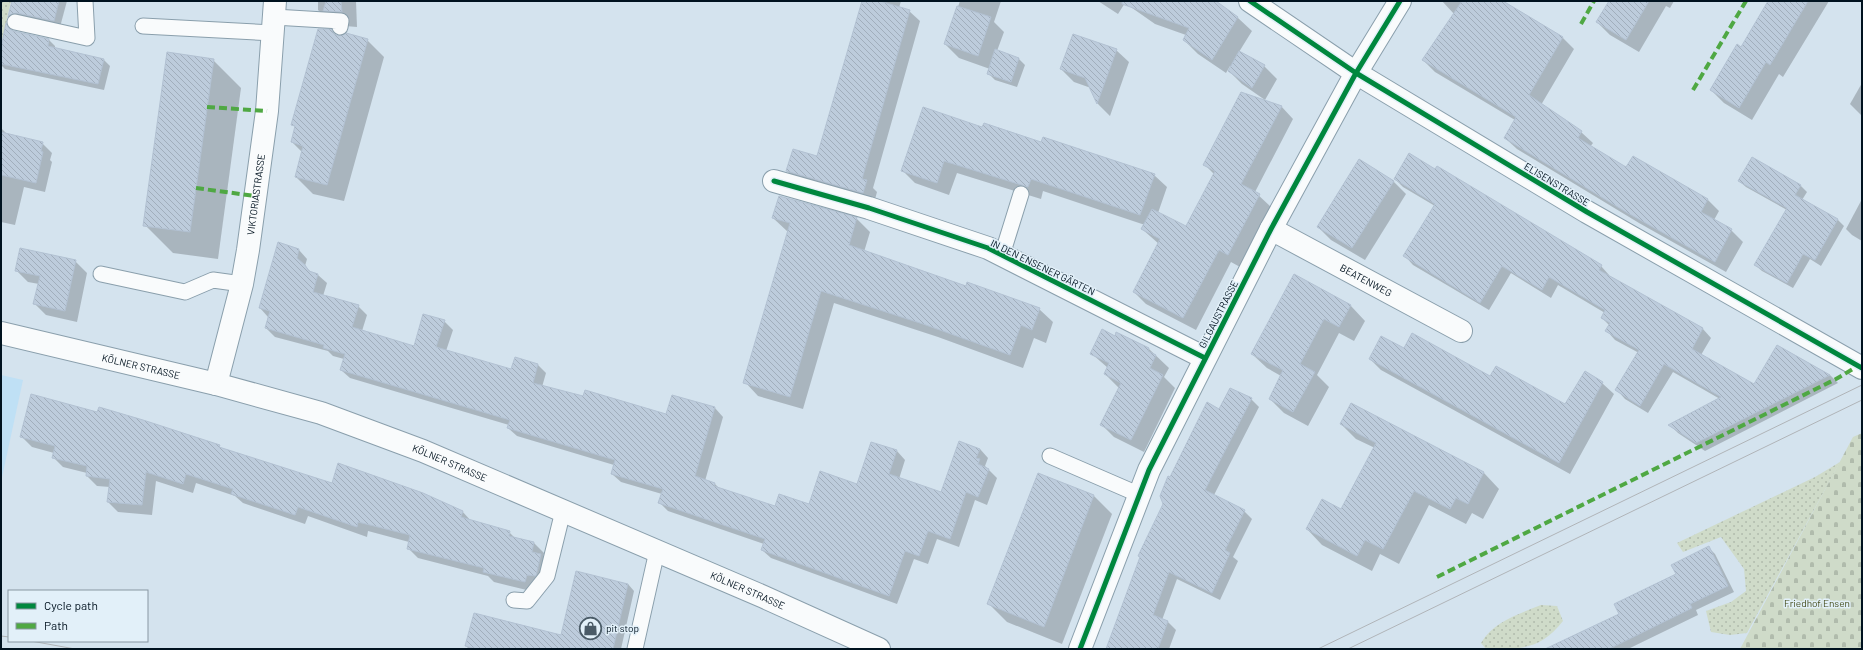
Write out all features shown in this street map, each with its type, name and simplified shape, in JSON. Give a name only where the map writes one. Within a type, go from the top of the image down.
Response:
[{"type":"street","name":"ELISENSTRASSE","points":[[1250,1],[1356,73],[1587,212],[1674,263],[1861,364]]},
{"type":"street","name":"GILGAUSTRASSE","points":[[1080,649],[1149,470],[1271,229],[1356,73],[1400,1]]},
{"type":"street","name":"VIKTORIASTRASSE","points":[[216,384],[242,284],[267,111],[274,17]]},
{"type":"street","name":"IN DEN ENSENER GÄRTEN","points":[[774,181],[869,208],[988,248],[1205,358]]},
{"type":"street","name":"BEATENWEG","points":[[1271,229],[1460,331]]},
{"type":"street","name":"KÖLNER STRASSE","points":[[1,333],[216,384],[320,414],[422,451],[657,551],[879,649]]},
{"type":"lane","points":[[15,22],[87,38],[85,1]]},
{"type":"lane","points":[[143,26],[274,17],[341,21],[340,27]]},
{"type":"lane","points":[[1002,256],[1021,194]]},
{"type":"lane","points":[[101,274],[184,292],[213,280],[242,284]]},
{"type":"lane","points":[[1050,456],[1140,495]]},
{"type":"lane","points":[[514,600],[527,601],[547,576],[563,511]]},
{"type":"lane","points":[[635,649],[657,551]]},
{"type":"shaded area","points":[[1,375],[23,380],[1,482]]},
{"type":"green space","points":[[1,1],[11,1],[1,46]]},
{"type":"green space","name":"Friedhof Ensen","points":[[1862,433],[1862,649],[1740,649],[1853,437]]},
{"type":"green space","points":[[1840,462],[1747,633],[1730,635],[1711,632],[1706,611],[1731,602],[1746,591],[1744,569],[1721,537],[1683,552],[1677,543],[1815,477]]},
{"type":"green space","points":[[1541,605],[1557,606],[1563,621],[1555,631],[1546,638],[1529,646],[1510,649],[1486,649],[1481,643],[1486,635],[1500,624],[1516,615]]},
{"type":"building","points":[[12,1],[59,1],[54,21],[17,13],[8,17]]},
{"type":"building","points":[[326,1],[341,1],[342,12],[323,11]]},
{"type":"building","points":[[862,1],[880,1],[910,10],[862,179],[867,180],[863,193],[786,171],[793,149],[817,156]]},
{"type":"building","points":[[1122,1],[1216,1],[1238,17],[1212,60],[1183,40],[1189,28],[1122,4]]},
{"type":"building","points":[[1462,1],[1503,1],[1563,37],[1529,95],[1582,131],[1578,138],[1626,167],[1633,156],[1708,199],[1701,212],[1732,229],[1715,262],[1626,212],[1504,138],[1516,117],[1422,60]]},
{"type":"building","points":[[1609,1],[1649,1],[1626,40],[1596,22]]},
{"type":"building","points":[[1768,1],[1808,1],[1770,65],[1766,62],[1739,108],[1710,90],[1737,44],[1741,47]]},
{"type":"building","points":[[957,6],[991,17],[978,56],[944,44]]},
{"type":"building","points":[[6,23],[13,31],[49,39],[48,46],[104,59],[98,84],[1,64],[1,48]]},
{"type":"building","points":[[318,29],[331,29],[334,34],[338,36],[346,33],[368,39],[327,185],[295,177],[303,146],[291,142],[295,126],[291,125]]},
{"type":"building","points":[[1073,34],[1117,49],[1097,104],[1085,78],[1060,69]]},
{"type":"building","points":[[995,49],[1019,58],[1011,82],[987,74]]},
{"type":"building","points":[[1239,51],[1265,65],[1252,88],[1228,71]]},
{"type":"building","points":[[167,52],[214,59],[190,232],[143,226]]},
{"type":"building","points":[[1241,92],[1282,106],[1241,184],[1260,194],[1228,255],[1219,250],[1183,318],[1133,292],[1160,239],[1141,229],[1152,209],[1186,226],[1215,171],[1203,165]]},
{"type":"building","points":[[923,107],[982,127],[984,123],[1041,142],[1043,137],[1155,174],[1140,215],[1031,179],[1028,187],[944,161],[937,183],[901,171]]},
{"type":"building","points":[[1,132],[43,142],[41,151],[43,152],[36,183],[1,175]]},
{"type":"building","points":[[1409,153],[1435,169],[1437,166],[1602,265],[1599,270],[1703,328],[1692,349],[1754,384],[1777,345],[1830,375],[1696,443],[1668,425],[1721,397],[1664,364],[1640,406],[1615,390],[1639,350],[1605,331],[1610,323],[1601,318],[1605,310],[1549,277],[1542,290],[1502,266],[1480,303],[1403,256],[1435,204],[1394,179]]},
{"type":"building","points":[[1752,157],[1801,185],[1795,195],[1838,219],[1815,260],[1803,254],[1787,283],[1754,265],[1787,208],[1738,181]]},
{"type":"building","points":[[1359,159],[1394,181],[1352,248],[1317,227]]},
{"type":"building","points":[[779,196],[857,217],[849,245],[966,286],[967,282],[1040,308],[1032,330],[1021,325],[1010,355],[923,324],[821,291],[790,397],[743,383],[790,223],[772,218]]},
{"type":"building","points":[[278,242],[299,249],[297,258],[309,271],[318,274],[313,292],[359,305],[352,327],[414,346],[423,314],[445,320],[436,347],[511,369],[515,357],[538,364],[533,383],[583,396],[585,390],[666,414],[672,395],[715,407],[695,476],[715,483],[714,486],[775,506],[779,494],[809,504],[820,471],[857,484],[871,442],[897,450],[889,474],[941,492],[959,441],[980,449],[976,458],[980,459],[978,464],[989,469],[978,497],[966,492],[950,539],[928,531],[919,556],[905,551],[889,596],[761,550],[765,539],[658,503],[663,489],[611,474],[615,460],[507,428],[510,420],[340,370],[345,354],[323,348],[324,345],[265,328],[270,311],[259,308]]},
{"type":"building","points":[[20,248],[76,260],[65,311],[33,304],[40,276],[15,271]]},
{"type":"building","points":[[1294,274],[1351,305],[1339,327],[1324,319],[1300,364],[1315,372],[1293,412],[1269,399],[1283,370],[1251,354]]},
{"type":"building","points":[[1102,329],[1115,336],[1116,332],[1149,348],[1148,351],[1156,355],[1150,368],[1163,375],[1131,440],[1100,425],[1121,383],[1104,374],[1109,363],[1090,354]]},
{"type":"building","points":[[1412,333],[1490,376],[1496,366],[1565,404],[1585,371],[1603,382],[1559,463],[1369,359],[1381,336],[1404,348]]},
{"type":"building","points":[[1230,388],[1252,398],[1205,490],[1245,510],[1225,550],[1230,553],[1212,593],[1169,572],[1153,615],[1168,621],[1158,649],[1106,649],[1140,557],[1138,556],[1163,504],[1160,496],[1168,476],[1170,477],[1207,402],[1219,409]]},
{"type":"building","points":[[31,394],[97,412],[99,407],[143,420],[220,445],[219,447],[332,483],[338,463],[423,493],[463,511],[461,517],[510,531],[509,536],[534,542],[532,552],[541,554],[536,576],[527,575],[525,582],[483,572],[484,568],[407,549],[410,535],[358,522],[357,527],[298,507],[295,515],[231,494],[233,489],[186,474],[183,484],[146,472],[142,505],[107,502],[110,479],[86,476],[87,466],[52,458],[55,446],[20,437]]},
{"type":"building","points":[[1351,403],[1484,472],[1468,504],[1456,498],[1450,509],[1414,491],[1383,549],[1365,540],[1357,556],[1306,529],[1322,499],[1341,509],[1376,443],[1340,424]]},
{"type":"building","points":[[1038,473],[1094,495],[1044,627],[987,604]]},
{"type":"building","points":[[1709,546],[1728,586],[1690,604],[1692,608],[1609,649],[1545,649],[1619,614],[1614,604],[1676,574],[1671,565]]},
{"type":"building","points":[[576,571],[628,584],[613,649],[477,649],[465,646],[474,613],[561,635]]},
{"type":"tram line","points":[[1318,649],[1862,385]]},
{"type":"tram line","points":[[1348,649],[1862,400]]},
{"type":"tram line","points":[[1,636],[8,637]]},
{"type":"tram line","points":[[36,642],[75,649]]},
{"type":"marked path","points":[[1581,24],[1594,1]]},
{"type":"marked path","points":[[1693,90],[1746,1]]},
{"type":"marked path","points":[[207,107],[267,111]]},
{"type":"marked path","points":[[196,188],[255,196]]},
{"type":"marked path","points":[[1437,577],[1836,379],[1858,366]]},
{"type":"cycle path","points":[[1250,1],[1356,73],[1587,212],[1862,368]]},
{"type":"cycle path","points":[[1080,649],[1149,470],[1271,229],[1356,73],[1400,1]]},
{"type":"cycle path","points":[[774,181],[869,208],[988,248],[1205,358]]},
{"type":"place","name":"pit stop","points":[[591,628]]}]
